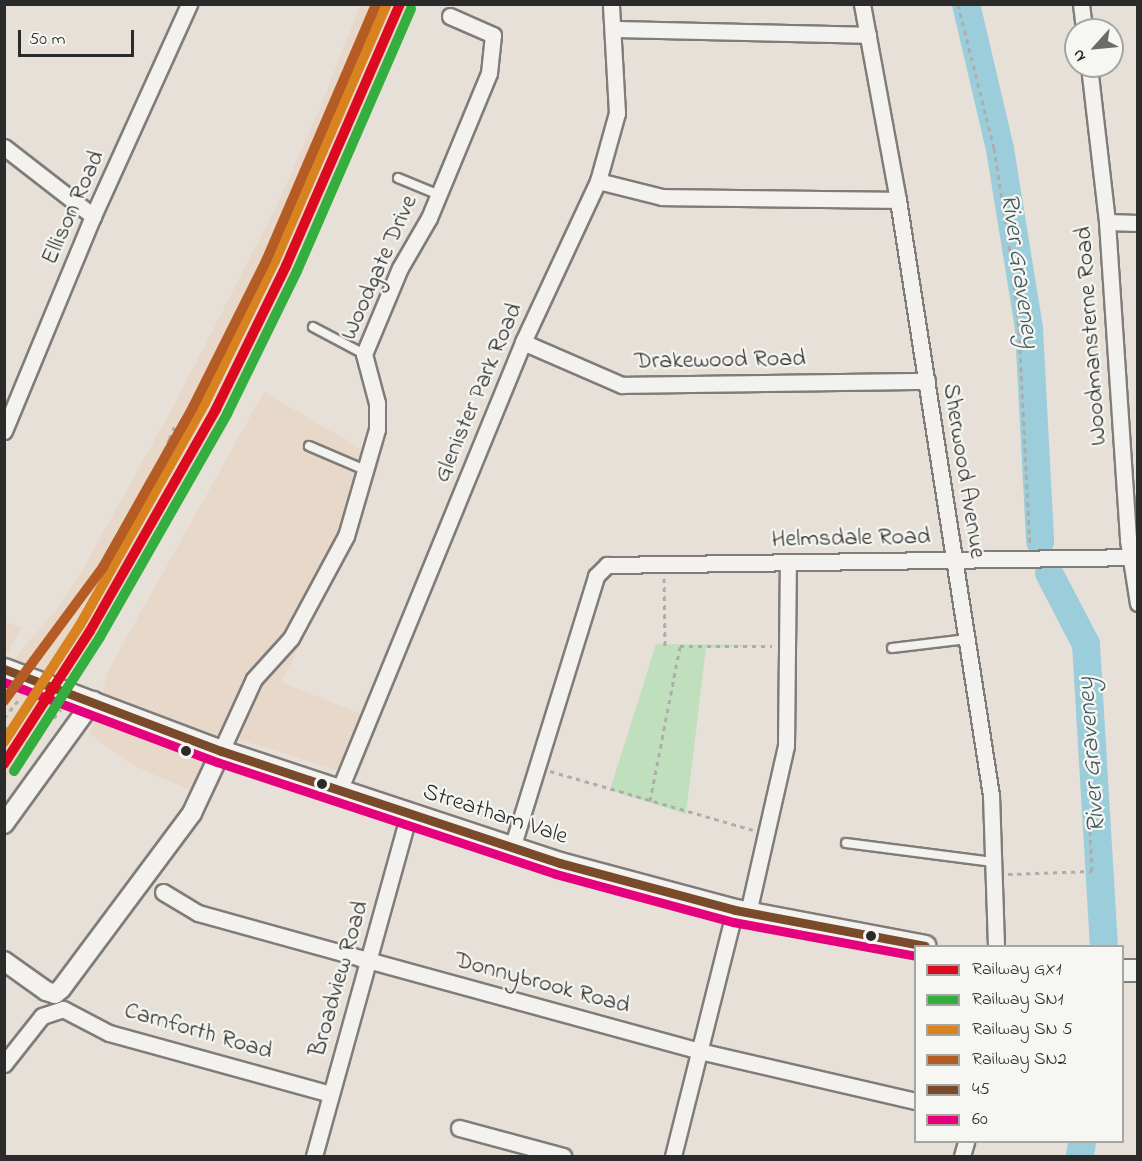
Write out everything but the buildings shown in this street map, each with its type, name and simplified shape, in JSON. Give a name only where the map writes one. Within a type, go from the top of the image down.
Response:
[{"type":"main road","name":"Streatham Vale","points":[[4,669],[221,751],[512,848],[741,912],[921,945]]},
{"type":"street","name":"Ellison Road","points":[[4,431],[93,216],[189,4]]},
{"type":"street","name":"Glenister Park Road","points":[[339,791],[523,342],[598,181],[617,113],[611,4]]},
{"type":"street","name":"Sherwood Avenue","points":[[862,4],[898,200],[991,795],[996,945]]},
{"type":"street","name":"Woodgate Drive","points":[[221,751],[254,679],[291,639],[346,536],[377,429],[377,412],[364,354],[489,73],[493,35],[450,16]]},
{"type":"street","points":[[613,29],[868,35]]},
{"type":"street","name":"Woodmansterne Road","points":[[1090,78],[1107,222],[1137,603]]},
{"type":"street","points":[[4,147],[93,216]]},
{"type":"street","points":[[598,181],[662,197],[898,200]]},
{"type":"street","points":[[1107,222],[1137,223]]},
{"type":"street","name":"Drakewood Road","points":[[523,342],[622,385],[927,381]]},
{"type":"street","name":"Helmsdale Road","points":[[512,848],[602,568],[788,562],[1134,557]]},
{"type":"street","points":[[673,1156],[699,1051],[741,912],[786,746],[788,562]]},
{"type":"street","points":[[4,824],[93,701]]},
{"type":"street","points":[[4,1064],[56,1001],[192,813],[221,751]]},
{"type":"street","name":"Broadview Road","points":[[314,1156],[409,814]]},
{"type":"street","name":"Donnybrook Road","points":[[163,892],[198,913],[699,1051],[914,1101]]},
{"type":"street","name":"Carnforth Road","points":[[4,961],[70,1011],[109,1033],[331,1094]]},
{"type":"street","points":[[459,1128],[563,1156]]},
{"type":"lane","points":[[399,178],[437,194]]},
{"type":"lane","points":[[313,327],[364,354]]},
{"type":"lane","points":[[309,446],[365,470]]},
{"type":"lane","points":[[892,648],[967,639]]},
{"type":"lane","points":[[846,843],[994,868]]},
{"type":"path","points":[[958,4],[994,148],[1011,258],[1019,331],[1030,559]]},
{"type":"path","points":[[664,576],[665,646]]},
{"type":"path","points":[[650,801],[680,646],[773,646]]},
{"type":"path","points":[[4,718],[18,701]]},
{"type":"path","points":[[4,726],[34,745]]},
{"type":"path","points":[[550,771],[753,830]]},
{"type":"path","points":[[994,868],[1092,872],[1090,830]]},
{"type":"shaded area","points":[[360,5],[409,5],[292,285],[188,485],[87,661],[5,781],[5,670],[55,611],[83,569],[173,407],[275,209],[320,108]]},
{"type":"shaded area","points":[[264,392],[380,460],[359,531],[281,682],[379,721],[358,777],[223,734],[192,791],[132,765],[90,734],[109,669]]},
{"type":"shaded area","points":[[4,621],[21,628],[8,653],[5,652]]},
{"type":"green space","points":[[656,644],[771,645],[706,648],[686,814],[610,790]]},
{"type":"waterway","name":"River Graveney","points":[[966,4],[1000,149],[1029,329],[1040,542]]},
{"type":"waterway","name":"River Graveney","points":[[1049,573],[1086,644],[1104,945]]},
{"type":"waterway","name":"River Graveney","points":[[1080,1156],[1082,1143]]},
{"type":"railway","points":[[153,481],[175,427]]},
{"type":"rail line","name":"SN2","points":[[4,701],[103,567],[193,407],[266,261],[376,4]]},
{"type":"rail line","name":"GX1","points":[[4,764],[90,631],[216,409],[286,266],[400,4]]},
{"type":"rail line","name":"SN1","points":[[14,771],[100,637],[227,414],[297,271],[411,9]]},
{"type":"transit line","points":[[4,742],[80,625],[205,403],[275,261],[387,4]]},
{"type":"transit line","name":"45","points":[[4,669],[221,751],[560,863],[735,910],[920,945]]},
{"type":"transit line","name":"60","points":[[4,682],[217,762],[556,874],[733,922],[914,956]]}]
